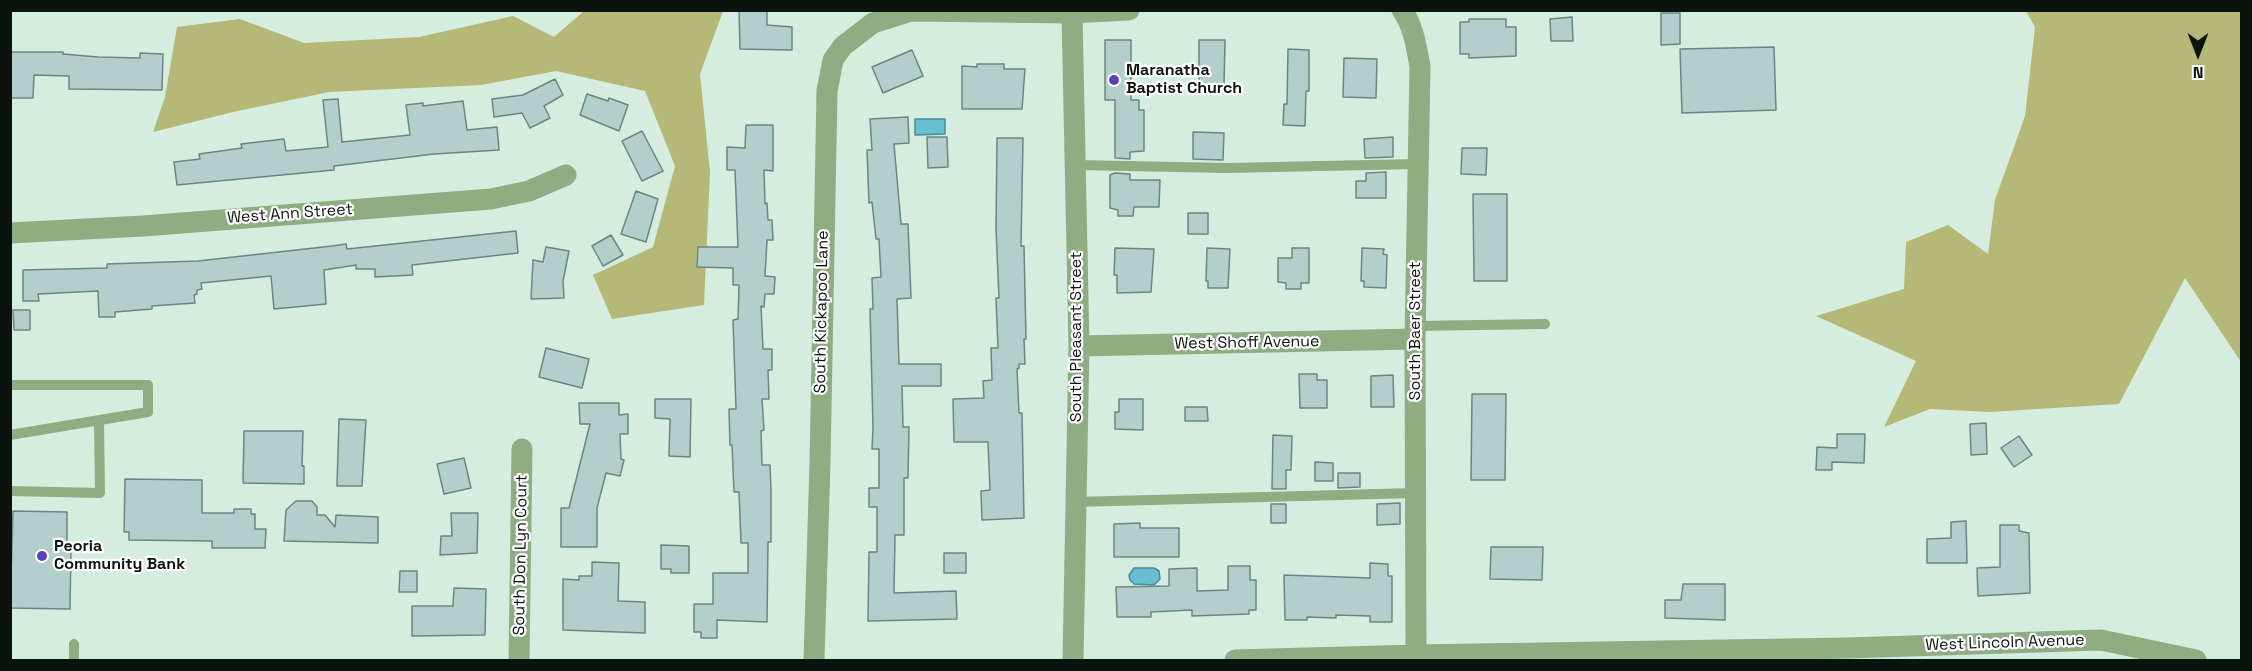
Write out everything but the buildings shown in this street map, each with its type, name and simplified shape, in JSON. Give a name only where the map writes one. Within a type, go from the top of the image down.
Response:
[{"type":"street","points":[[911,11],[1072,13],[1129,10]]},
{"type":"street","name":"South Baer Street","points":[[1402,10],[1414,34],[1420,66],[1415,333],[1416,655]]},
{"type":"street","name":"South Kickapoo Lane","points":[[814,660],[828,76],[833,60],[843,46],[873,22],[911,11]]},
{"type":"street","name":"South Pleasant Street","points":[[1072,13],[1078,346],[1073,660]]},
{"type":"street","name":"West Ann Street","points":[[10,233],[142,226],[491,199],[529,191],[566,175]]},
{"type":"street","name":"West Shoff Avenue","points":[[1078,346],[1415,333]]},
{"type":"street","name":"South Don Lyn Court","points":[[519,660],[522,449]]},
{"type":"street","name":"West Lincoln Avenue","points":[[1235,660],[1847,648],[2101,640],[2196,660]]},
{"type":"lane","points":[[1075,165],[1227,168],[1417,164]]},
{"type":"lane","points":[[1415,333],[1545,324]]},
{"type":"lane","points":[[10,385],[148,385],[148,412],[10,435]]},
{"type":"lane","points":[[10,491],[100,493],[99,421]]},
{"type":"lane","points":[[1075,502],[1416,493]]},
{"type":"lane","points":[[74,644],[74,660]]},
{"type":"green space","points":[[584,11],[723,11],[700,74],[710,172],[704,305],[612,319],[593,275],[653,247],[675,166],[645,91],[556,71],[481,85],[329,92],[153,132],[165,97],[177,27],[240,19],[304,43],[419,37],[513,16],[554,37]]},
{"type":"green space","points":[[2026,11],[2241,11],[2241,362],[2185,278],[2119,404],[1990,412],[1930,409],[1884,427],[1916,361],[1816,316],[1904,289],[1906,242],[1948,225],[1988,254],[1995,200],[2025,116],[2035,27]]},
{"type":"water","points":[[915,119],[945,119],[945,134],[915,135]]},
{"type":"water","points":[[1134,568],[1154,568],[1159,571],[1160,579],[1154,585],[1134,584],[1129,575]]},
{"type":"place","name":"Maranatha Baptist Church","points":[[1114,80]]},
{"type":"place","name":"Peoria Community Bank","points":[[42,556]]}]
